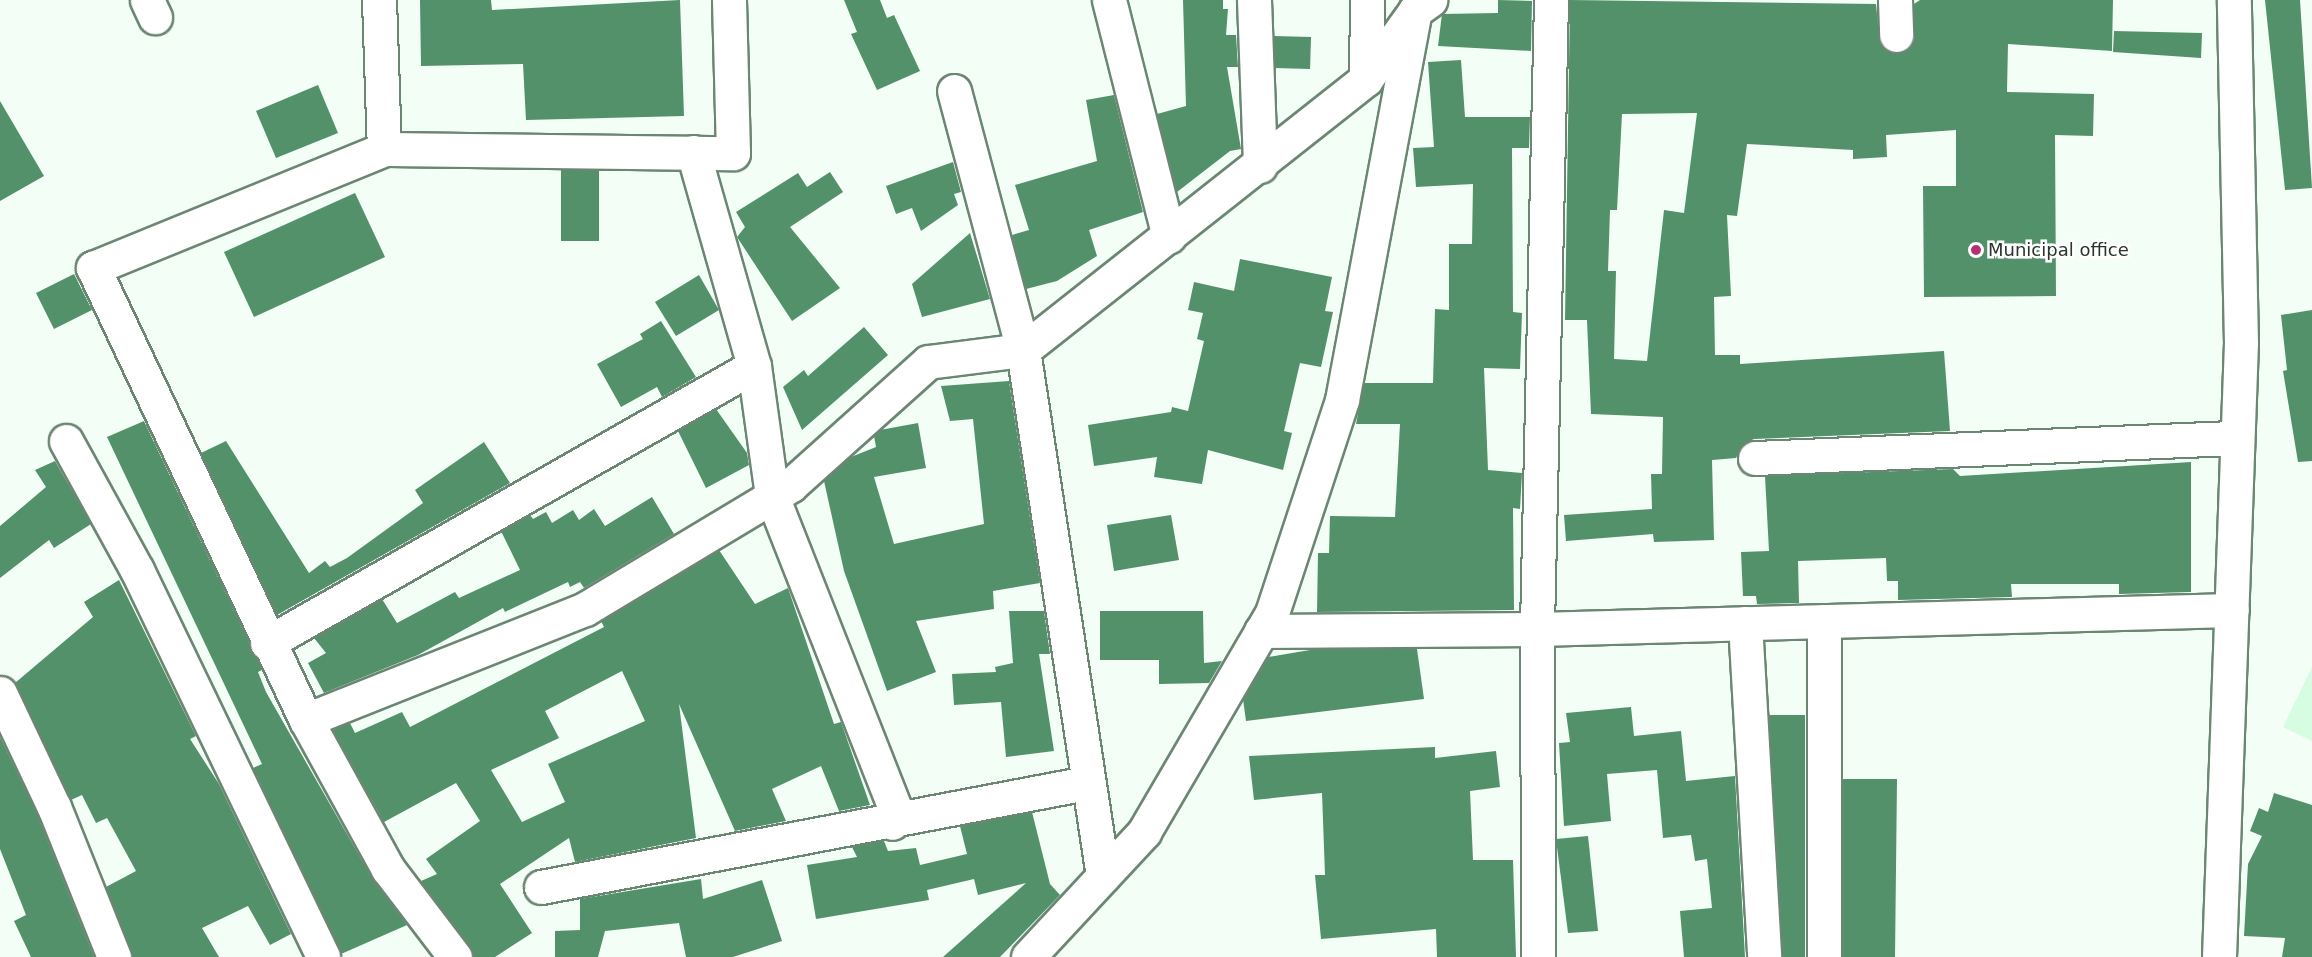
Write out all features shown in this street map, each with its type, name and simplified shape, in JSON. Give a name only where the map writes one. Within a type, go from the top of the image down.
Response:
[{"type":"street","points":[[379,0],[384,149]]},
{"type":"street","points":[[455,957],[388,869],[306,720],[267,643],[230,551],[93,268],[384,149],[733,153],[729,0]]},
{"type":"street","points":[[1109,0],[1169,237]]},
{"type":"street","points":[[1254,0],[1260,166]]},
{"type":"street","points":[[1366,79],[1367,0]]},
{"type":"street","points":[[1538,957],[1537,629],[1551,0]]},
{"type":"street","points":[[1894,0],[1896,35]]},
{"type":"street","points":[[2219,957],[2241,344],[2234,0]]},
{"type":"street","points":[[306,720],[585,609],[791,485],[928,362],[1023,350],[1260,166],[1366,79],[1422,5]]},
{"type":"street","points":[[1028,957],[1144,832],[1261,631],[1342,400],[1422,5]]},
{"type":"street","points":[[954,91],[1023,350],[1086,783],[1103,876]]},
{"type":"street","points":[[693,152],[754,366],[772,495],[895,808],[892,823]]},
{"type":"street","points":[[267,643],[754,366]]},
{"type":"street","points":[[1755,458],[2237,438]]},
{"type":"street","points":[[66,441],[137,570],[323,957]]},
{"type":"street","points":[[1261,631],[1537,629],[2232,610]]},
{"type":"street","points":[[1824,621],[1824,957]]},
{"type":"street","points":[[1745,624],[1764,957]]},
{"type":"street","points":[[0,693],[54,807],[114,957]]},
{"type":"street","points":[[541,887],[892,823],[1086,783]]},
{"type":"shaded area","points":[[2312,667],[2312,741],[2283,727]]},
{"type":"building","points":[[420,0],[491,0],[492,10],[680,0],[684,116],[526,120],[523,64],[421,66]]},
{"type":"building","points":[[844,0],[880,0],[887,18],[894,15],[920,71],[877,90],[851,34],[857,32]]},
{"type":"building","points":[[1183,0],[1223,0],[1223,9],[1228,9],[1226,35],[1236,35],[1238,67],[1227,67],[1241,149],[1230,151],[1177,192],[1157,114],[1186,106]]},
{"type":"building","points":[[1498,0],[1532,1],[1531,51],[1438,46],[1442,14],[1498,13]]},
{"type":"building","points":[[1570,0],[1876,4],[1880,44],[1896,54],[1913,43],[1914,4],[1920,0],[2113,0],[2112,51],[2008,44],[2007,92],[2094,94],[2093,136],[2055,135],[2056,296],[1924,297],[1923,186],[1956,186],[1956,130],[1886,135],[1887,157],[1853,159],[1853,150],[1747,144],[1737,216],[1727,215],[1731,296],[1714,297],[1715,355],[1740,355],[1740,364],[1944,351],[1950,431],[1754,439],[1745,443],[1736,458],[1712,460],[1714,540],[1654,542],[1653,534],[1566,541],[1564,515],[1652,509],[1651,474],[1662,474],[1663,417],[1591,414],[1587,320],[1565,320]],"holes":[[[1697,113],[1684,213],[1664,210],[1647,361],[1614,359],[1616,271],[1608,271],[1610,210],[1617,210],[1622,114]]]},
{"type":"building","points":[[2265,0],[2300,0],[2312,188],[2285,190]]},
{"type":"building","points":[[2114,31],[2202,33],[2201,58],[2113,52]]},
{"type":"building","points":[[1274,36],[1311,37],[1310,69],[1275,68]]},
{"type":"building","points":[[1461,60],[1465,117],[1530,117],[1529,148],[1512,148],[1513,312],[1522,313],[1520,369],[1484,368],[1488,470],[1522,473],[1520,509],[1513,508],[1514,610],[1317,612],[1318,553],[1329,553],[1330,516],[1395,517],[1400,424],[1356,424],[1364,383],[1433,383],[1435,309],[1449,310],[1449,244],[1472,244],[1473,184],[1416,187],[1413,148],[1434,147],[1428,62]]},
{"type":"building","points":[[318,85],[338,133],[276,158],[256,111]]},
{"type":"building","points":[[1114,95],[1143,212],[1089,230],[1097,256],[1057,281],[1026,289],[1012,235],[1029,230],[1015,185],[1097,161],[1086,100]]},
{"type":"building","points":[[0,101],[44,176],[0,201]]},
{"type":"building","points":[[953,162],[961,192],[954,194],[958,205],[921,231],[912,208],[896,214],[886,186]]},
{"type":"building","points":[[561,170],[599,170],[599,241],[561,241]]},
{"type":"building","points":[[830,172],[843,192],[790,227],[840,288],[792,321],[737,237],[745,227],[736,212],[798,173],[807,187]]},
{"type":"building","points":[[355,193],[385,257],[254,317],[224,252]]},
{"type":"building","points":[[970,233],[990,299],[922,317],[912,284]]},
{"type":"building","points":[[1240,259],[1332,277],[1325,311],[1333,312],[1321,367],[1300,363],[1284,431],[1292,433],[1283,470],[1208,450],[1202,484],[1154,477],[1157,457],[1094,466],[1088,425],[1171,412],[1172,407],[1188,411],[1204,341],[1197,339],[1203,313],[1188,310],[1194,282],[1234,291]]},
{"type":"building","points":[[74,274],[92,310],[54,329],[36,293]]},
{"type":"building","points":[[699,275],[719,310],[676,336],[655,302]]},
{"type":"building","points":[[2312,310],[2312,461],[2298,462],[2283,371],[2287,370],[2281,315]]},
{"type":"building","points":[[661,321],[696,377],[662,397],[657,387],[621,407],[597,364],[643,339],[640,334]]},
{"type":"building","points":[[864,327],[888,355],[802,430],[783,387],[804,370],[808,376]]},
{"type":"building","points":[[1009,381],[1040,583],[993,591],[994,609],[916,621],[936,672],[887,691],[844,571],[824,481],[851,457],[876,447],[874,436],[880,430],[918,423],[926,468],[874,477],[894,544],[984,524],[973,419],[950,421],[941,386]]},
{"type":"building","points":[[716,409],[747,453],[749,465],[706,488],[678,431]]},
{"type":"building","points":[[144,421],[262,670],[258,672],[266,692],[372,878],[407,925],[341,954],[253,768],[262,764],[107,437]]},
{"type":"building","points":[[226,441],[309,573],[325,561],[330,567],[347,558],[423,503],[415,490],[484,442],[510,483],[277,615],[201,453]]},
{"type":"building","points":[[55,461],[91,524],[54,548],[49,540],[0,578],[0,526],[46,487],[35,470]]},
{"type":"building","points":[[2191,462],[2191,592],[2119,594],[2119,584],[2011,584],[2012,597],[1898,600],[1898,581],[1887,581],[1886,558],[1798,561],[1799,603],[1757,604],[1756,596],[1743,596],[1741,552],[1769,551],[1765,476],[1953,469],[1960,476]]},
{"type":"building","points":[[652,497],[674,534],[584,588],[580,582],[570,587],[568,582],[505,612],[503,608],[418,655],[324,693],[308,663],[326,653],[314,638],[382,599],[397,623],[455,592],[459,598],[520,570],[501,531],[530,515],[533,519],[546,512],[552,523],[573,510],[579,520],[594,509],[605,526]]},
{"type":"building","points":[[1171,515],[1179,560],[1114,571],[1107,525]]},
{"type":"building","points":[[719,550],[755,604],[788,588],[834,724],[841,722],[870,805],[839,811],[821,766],[772,789],[786,821],[735,831],[679,704],[696,838],[575,862],[569,838],[500,884],[532,933],[495,957],[473,957],[421,881],[437,874],[426,859],[480,821],[456,783],[384,822],[333,730],[350,723],[355,733],[402,712],[410,727],[604,627],[601,621]],"holes":[[[622,671],[645,721],[548,764],[565,802],[522,822],[491,770],[559,738],[545,711]]]},
{"type":"building","points":[[119,580],[196,736],[190,739],[219,784],[291,934],[270,945],[248,906],[202,928],[219,957],[132,957],[106,887],[136,871],[107,818],[96,823],[82,795],[71,800],[15,683],[93,617],[84,602]]},
{"type":"building","points":[[1009,611],[1044,611],[1050,654],[1039,654],[1054,751],[1006,757],[1001,702],[954,705],[952,674],[996,672],[995,667],[1013,663]]},
{"type":"building","points":[[1100,611],[1203,611],[1204,663],[1222,661],[1209,683],[1159,684],[1159,660],[1100,660]]},
{"type":"building","points":[[1316,649],[1417,649],[1424,699],[1246,721],[1243,699],[1268,657]]},
{"type":"building","points":[[1631,707],[1634,736],[1681,731],[1686,781],[1735,776],[1745,957],[1684,957],[1680,911],[1712,908],[1707,859],[1695,861],[1691,835],[1663,838],[1657,770],[1607,774],[1611,821],[1564,826],[1559,743],[1570,742],[1566,713]]},
{"type":"building","points":[[1769,715],[1805,715],[1805,957],[1783,957]]},
{"type":"building","points":[[0,737],[37,814],[94,957],[31,957],[14,921],[26,915],[0,849]]},
{"type":"building","points":[[1435,747],[1435,758],[1496,751],[1500,787],[1470,791],[1473,860],[1513,860],[1516,957],[1437,957],[1436,929],[1321,939],[1315,875],[1325,875],[1322,793],[1254,800],[1249,756]]},
{"type":"building","points":[[1843,779],[1897,779],[1895,957],[1843,957]]},
{"type":"building","points":[[2274,793],[2312,805],[2312,957],[2282,957],[2285,938],[2244,936],[2248,864],[2262,836],[2250,831],[2259,808],[2268,812]]},
{"type":"building","points":[[1032,812],[1050,884],[1060,895],[1000,957],[943,957],[1026,883],[978,895],[974,879],[927,890],[929,900],[816,919],[807,865],[857,857],[852,847],[884,841],[888,851],[916,848],[920,865],[967,854],[960,826]]},
{"type":"building","points":[[1588,836],[1598,931],[1568,933],[1556,839]]},
{"type":"building","points":[[701,879],[703,899],[762,880],[782,941],[733,957],[686,957],[679,923],[605,931],[598,957],[555,957],[555,931],[580,930],[580,899]]},
{"type":"place","name":"Municipal office","points":[[1976,250]]}]
